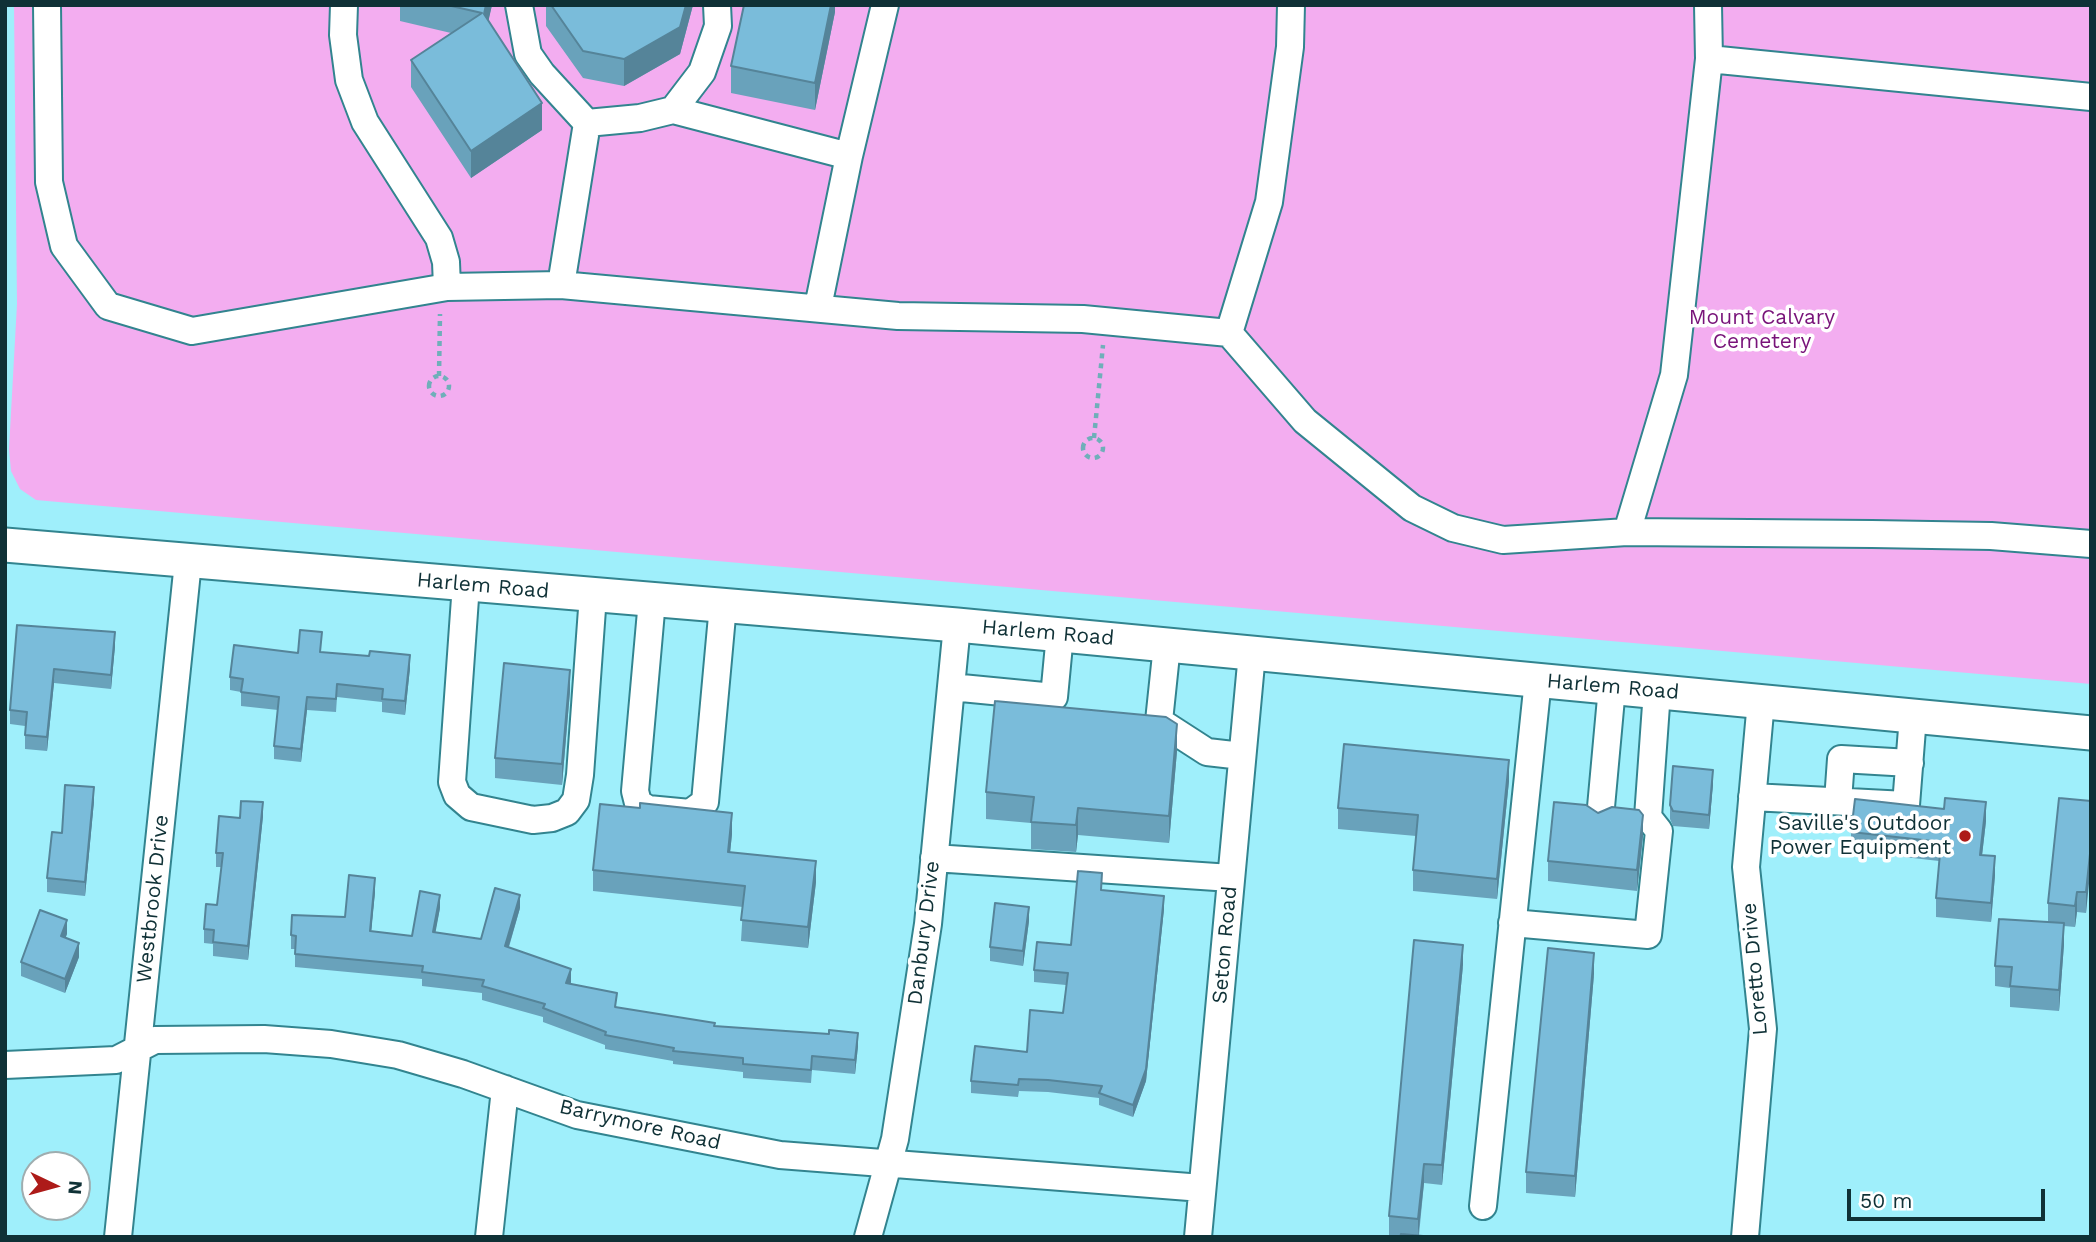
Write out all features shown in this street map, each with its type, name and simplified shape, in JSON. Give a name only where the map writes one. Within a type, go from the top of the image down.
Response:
[{"type":"main road","name":"Harlem Road","points":[[5,545],[1060,634],[2091,733]]},
{"type":"street","points":[[47,5],[49,182],[64,246],[108,306],[192,331],[444,288],[561,285],[898,316],[1105,321],[1229,333],[1305,421],[1422,513],[1453,528],[1503,540],[1627,532],[1991,536],[2091,544]]},
{"type":"street","points":[[344,5],[343,35],[349,80],[365,122],[439,238],[446,262],[444,288]]},
{"type":"street","points":[[519,5],[528,54],[542,75],[587,123]]},
{"type":"street","points":[[673,110],[702,72],[718,26],[717,5]]},
{"type":"street","points":[[818,307],[849,156],[885,5]]},
{"type":"street","points":[[1229,333],[1269,202],[1290,47],[1291,5]]},
{"type":"street","points":[[1627,532],[1674,375],[1709,59],[1708,5]]},
{"type":"street","points":[[1709,59],[2091,96]]},
{"type":"street","points":[[587,123],[640,118],[673,110],[849,156]]},
{"type":"street","points":[[561,285],[587,123]]},
{"type":"street","name":"Westbrook Drive","points":[[118,1237],[188,562]]},
{"type":"street","points":[[466,584],[452,782],[457,795],[471,807],[533,820],[552,818],[566,812],[576,800],[593,595]]},
{"type":"street","points":[[652,600],[635,791],[638,803],[659,810],[690,813],[705,802],[723,606]]},
{"type":"street","name":"Danbury Drive","points":[[868,1237],[888,1163],[928,924],[957,625]]},
{"type":"street","points":[[951,688],[1054,696],[1060,634]]},
{"type":"street","points":[[1167,645],[1159,721],[1207,752],[1242,756]]},
{"type":"street","name":"Seton Road","points":[[1198,1237],[1252,653]]},
{"type":"street","points":[[1483,1206],[1538,680]]},
{"type":"street","points":[[1600,818],[1612,687]]},
{"type":"street","points":[[1513,923],[1648,935],[1659,831],[1648,817],[1657,691]]},
{"type":"street","name":"Loretto Drive","points":[[1745,1237],[1763,1029],[1746,867],[1761,701]]},
{"type":"street","points":[[1752,797],[1906,805],[1913,716]]},
{"type":"street","points":[[1838,801],[1841,759],[1910,763]]},
{"type":"street","points":[[934,859],[1231,878]]},
{"type":"street","name":"Barrymore Road","points":[[5,1065],[116,1060],[156,1040],[264,1039],[331,1044],[398,1055],[577,1115],[780,1155],[1202,1188]]},
{"type":"street","points":[[489,1237],[505,1089]]},
{"type":"path","points":[[439,376],[444,288]]},
{"type":"path","points":[[1094,438],[1105,321]]},
{"type":"path","points":[[439,376],[447,380],[449,387],[440,396],[434,395],[429,387],[430,380],[439,376]]},
{"type":"path","points":[[1094,438],[1103,447],[1099,456],[1093,458],[1087,456],[1083,447],[1094,438]]},
{"type":"green space","name":"Mount Calvary Cemetery","points":[[14,5],[2091,5],[2091,684],[36,500],[20,489],[11,471],[9,449],[17,304]]},
{"type":"building","points":[[447,5],[486,5],[484,14],[542,103],[471,151],[411,60],[482,13]]},
{"type":"building","points":[[551,5],[686,5],[680,27],[624,59],[583,51]]},
{"type":"building","points":[[744,5],[831,5],[815,83],[731,66]]},
{"type":"building","points":[[17,625],[115,632],[111,675],[54,669],[47,737],[25,735],[27,712],[10,710]]},
{"type":"building","points":[[300,630],[322,632],[320,652],[369,656],[370,651],[410,655],[405,701],[382,699],[383,689],[337,684],[336,699],[307,697],[301,749],[274,746],[279,697],[241,692],[243,679],[230,677],[234,645],[298,653]]},
{"type":"building","points":[[504,663],[570,670],[562,764],[495,758]]},
{"type":"building","points":[[995,701],[1166,717],[1177,724],[1169,816],[1078,808],[1076,825],[1031,822],[1034,797],[986,792]]},
{"type":"building","points":[[1344,744],[1509,760],[1497,879],[1413,870],[1418,815],[1338,808]]},
{"type":"building","points":[[1673,766],[1713,770],[1709,815],[1673,811],[1670,805]]},
{"type":"building","points":[[65,785],[94,787],[85,882],[47,878],[52,832],[62,833]]},
{"type":"building","points":[[1945,798],[1986,802],[1980,855],[1995,856],[1991,903],[1936,898],[1941,842],[1851,832],[1855,799],[1944,809]]},
{"type":"building","points":[[2059,798],[2091,801],[2091,844],[2086,892],[2077,892],[2075,906],[2048,903]]},
{"type":"building","points":[[241,801],[263,802],[248,946],[213,942],[214,930],[204,929],[206,904],[217,905],[223,853],[216,853],[219,816],[240,818]]},
{"type":"building","points":[[1554,802],[1586,805],[1598,813],[1612,807],[1639,810],[1643,815],[1637,870],[1548,861]]},
{"type":"building","points":[[640,803],[732,813],[728,852],[816,861],[808,927],[741,920],[745,886],[593,870],[600,804],[640,808]]},
{"type":"building","points":[[1078,871],[1102,873],[1101,890],[1164,896],[1146,1069],[1133,1105],[1099,1093],[1102,1086],[1048,1080],[1019,1079],[1018,1085],[971,1081],[975,1046],[1027,1052],[1030,1010],[1063,1013],[1068,973],[1034,970],[1037,942],[1071,945]]},
{"type":"building","points":[[349,875],[375,878],[370,931],[412,936],[420,891],[440,895],[433,932],[481,939],[495,888],[520,895],[505,946],[571,969],[566,983],[617,993],[615,1007],[715,1023],[714,1026],[829,1034],[829,1030],[858,1033],[855,1060],[812,1056],[811,1070],[743,1064],[743,1058],[673,1051],[674,1048],[605,1035],[606,1032],[543,1008],[545,1004],[482,986],[484,980],[422,972],[423,966],[295,954],[296,936],[291,935],[292,915],[345,917]]},
{"type":"building","points":[[995,903],[1029,907],[1023,951],[990,947]]},
{"type":"building","points":[[40,910],[67,920],[61,936],[79,943],[65,979],[21,962]]},
{"type":"building","points":[[1999,919],[2064,923],[2059,990],[2010,986],[2012,967],[1995,966]]},
{"type":"building","points":[[1414,940],[1463,945],[1442,1165],[1424,1164],[1418,1219],[1389,1216]]},
{"type":"building","points":[[1548,948],[1594,953],[1575,1176],[1526,1172]]},
{"type":"building","points":[[1401,1234],[1434,1237],[1400,1237]]},
{"type":"place","name":"Saville's Outdoor Power Equipment","points":[[1965,836]]}]
